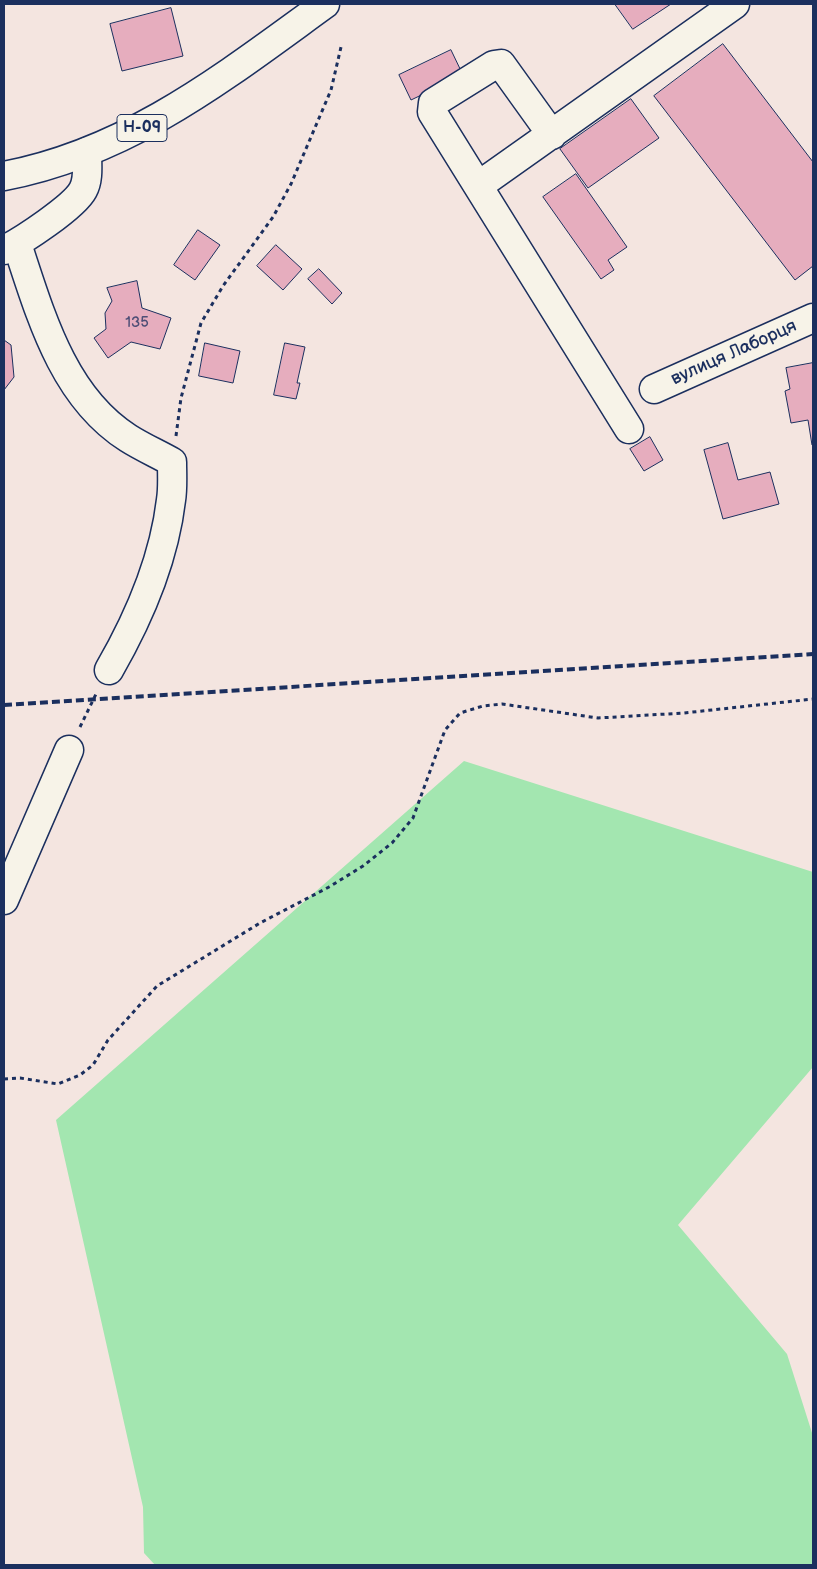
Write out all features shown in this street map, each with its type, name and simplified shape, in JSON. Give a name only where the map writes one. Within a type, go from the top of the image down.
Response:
[{"type":"main road","name":"Н-09","points":[[264,48],[290,4]]},
{"type":"main road","name":"Н-09","points":[[4,176],[87,152],[150,124],[228,75],[325,4]]},
{"type":"main road","points":[[478,186],[735,4]]},
{"type":"main road","points":[[552,135],[501,64],[494,65],[433,103],[432,112],[629,429]]},
{"type":"main road","points":[[87,152],[88,175],[83,191],[70,205],[10,247],[49,338],[80,390],[99,413],[127,438],[172,462],[172,500],[163,542],[147,593],[128,638],[109,670]]},
{"type":"main road","name":"вулиця Лаборця","points":[[654,389],[813,318]]},
{"type":"main road","points":[[4,900],[69,750]]},
{"type":"path","points":[[172,462],[181,398],[201,323],[223,286],[274,217],[291,184],[331,90],[341,47]]},
{"type":"path","points":[[69,750],[109,670]]},
{"type":"path","points":[[4,1080],[20,1078],[58,1084],[80,1076],[93,1065],[108,1040],[157,986],[260,923],[329,887],[363,866],[392,843],[413,818],[445,730],[460,714],[482,706],[502,704],[598,718],[684,713],[813,699]]},
{"type":"green space","points":[[464,761],[813,872],[813,1067],[678,1225],[787,1354],[813,1436],[813,1565],[155,1565],[144,1553],[143,1507],[56,1120]]},
{"type":"building","points":[[615,4],[671,4],[633,29]]},
{"type":"building","points":[[171,8],[183,56],[122,71],[110,24]]},
{"type":"building","points":[[723,44],[813,162],[813,266],[795,280],[654,96]]},
{"type":"building","points":[[451,50],[463,75],[411,100],[399,75]]},
{"type":"building","points":[[631,99],[659,138],[588,188],[560,149]]},
{"type":"building","points":[[576,174],[627,247],[608,260],[614,270],[601,279],[543,197]]},
{"type":"building","points":[[198,230],[220,245],[195,280],[174,265]]},
{"type":"building","points":[[276,245],[302,269],[283,290],[257,266]]},
{"type":"building","points":[[319,269],[342,293],[332,304],[308,279]]},
{"type":"building","points":[[137,281],[142,308],[171,318],[160,349],[131,342],[108,358],[94,338],[106,329],[105,313],[112,301],[107,288]]},
{"type":"building","points":[[4,340],[11,345],[14,377],[4,390]]},
{"type":"building","points":[[205,343],[240,351],[233,383],[199,376]]},
{"type":"building","points":[[285,343],[305,347],[297,383],[300,383],[296,399],[274,395]]},
{"type":"building","points":[[813,363],[812,445],[808,420],[791,423],[785,391],[790,389],[786,368]]},
{"type":"building","points":[[650,437],[663,460],[644,471],[630,449]]},
{"type":"building","points":[[728,443],[738,480],[770,472],[779,504],[723,519],[704,450]]},
{"type":"railway","points":[[4,705],[813,654]]}]
